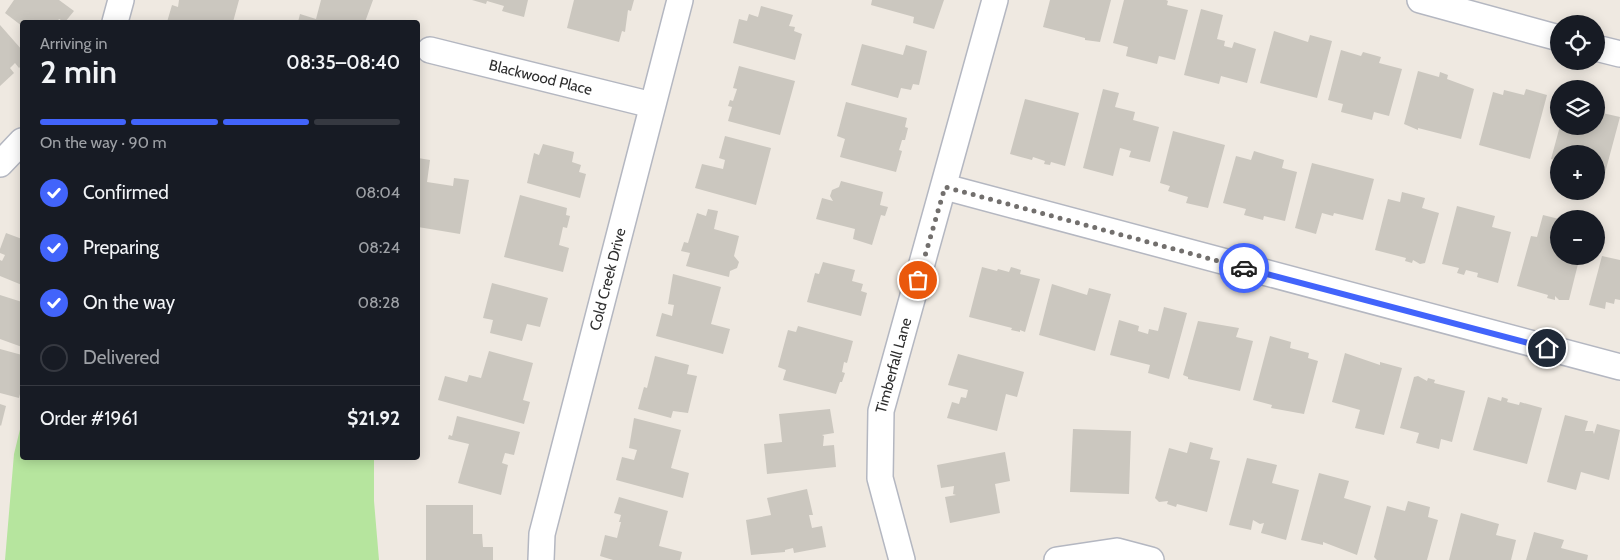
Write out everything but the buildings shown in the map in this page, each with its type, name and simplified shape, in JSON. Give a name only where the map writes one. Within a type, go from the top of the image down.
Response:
[{"type":"street","points":[[116,20],[121,0]]},
{"type":"street","name":"Cold Creek Drive","points":[[540,560],[542,534],[680,0]]},
{"type":"street","name":"Timberfall Lane","points":[[902,560],[880,478],[881,411],[945,187],[995,0]]},
{"type":"street","points":[[1420,0],[1550,36]]},
{"type":"street","name":"Blackwood Place","points":[[430,50],[652,105]]},
{"type":"street","points":[[1605,50],[1620,54]]},
{"type":"street","points":[[0,164],[20,143]]},
{"type":"street","points":[[945,187],[1620,367]]},
{"type":"street","points":[[1057,560],[1118,552],[1151,560]]},
{"type":"green space","points":[[20,429],[20,460],[374,460],[374,501],[379,560],[5,560],[14,454]]},
{"type":"way so far","points":[[918,280],[945,187],[1244,268]]},
{"type":"route","points":[[1244,268],[1547,348]]}]
